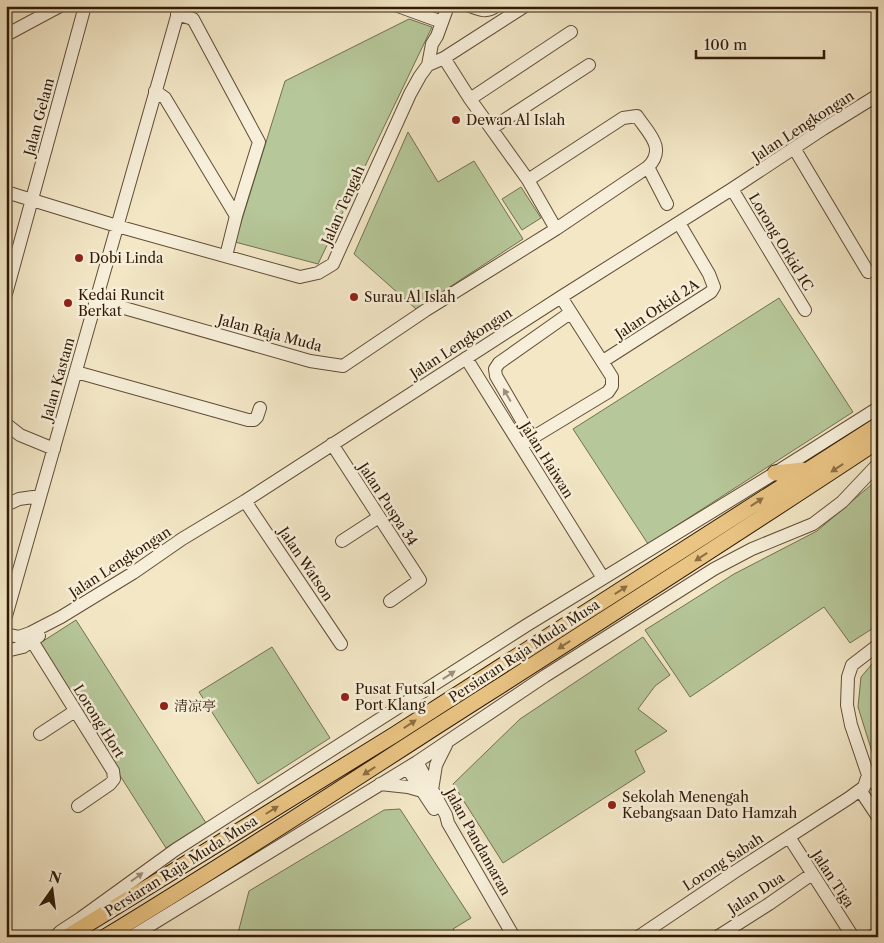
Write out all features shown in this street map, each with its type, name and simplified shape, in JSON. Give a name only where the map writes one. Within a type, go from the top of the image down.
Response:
[{"type":"main road","name":"Persiaran Raja Muda Musa","points":[[67,937],[394,735],[878,425]]},
{"type":"main road","name":"Persiaran Raja Muda Musa","points":[[104,937],[290,822],[878,441]]},
{"type":"main road","points":[[775,473],[808,470]]},
{"type":"street","points":[[6,35],[60,6]]},
{"type":"street","name":"Jalan Gelam","points":[[7,289],[85,6]]},
{"type":"street","points":[[398,6],[442,22]]},
{"type":"street","name":"Jalan Tengah","points":[[6,192],[117,226],[300,277],[318,272],[332,264],[410,94],[428,65],[432,44],[437,36],[448,6]]},
{"type":"street","points":[[470,6],[483,11],[490,10],[496,6]]},
{"type":"street","points":[[428,65],[444,58],[525,6]]},
{"type":"street","points":[[179,10],[193,19],[259,142],[236,216],[226,256]]},
{"type":"street","name":"Jalan Kastam","points":[[6,616],[179,10]]},
{"type":"street","points":[[470,99],[571,32]]},
{"type":"street","points":[[444,58],[470,99],[528,180],[556,229]]},
{"type":"street","points":[[492,128],[589,65]]},
{"type":"street","points":[[156,92],[165,98],[236,216]]},
{"type":"street","name":"Jalan Lengkongan","points":[[6,634],[18,637],[61,617],[878,95]]},
{"type":"street","points":[[528,180],[623,118],[637,116],[657,145],[654,162],[648,167],[667,204]]},
{"type":"street","points":[[794,148],[868,272]]},
{"type":"street","name":"Jalan Raja Muda","points":[[96,300],[310,361],[343,366],[426,310],[556,229],[648,167]]},
{"type":"street","name":"Lorong Orkid 1C","points":[[732,189],[805,310]]},
{"type":"street","name":"Jalan Orkid 2A","points":[[603,362],[711,292],[714,287],[709,274],[679,223]]},
{"type":"street","points":[[521,446],[608,392],[612,386],[612,377],[561,297]]},
{"type":"street","points":[[532,438],[496,376],[495,369],[499,363],[570,313]]},
{"type":"street","name":"Jalan Haiwan","points":[[466,358],[603,578]]},
{"type":"street","points":[[76,372],[248,420],[254,420],[258,417],[260,408]]},
{"type":"street","points":[[55,937],[175,850],[603,578],[878,408]]},
{"type":"street","points":[[6,424],[20,435],[54,449]]},
{"type":"street","name":"Jalan Puspa 34","points":[[332,444],[420,580],[390,601]]},
{"type":"street","points":[[131,937],[448,743],[544,676],[714,569],[752,549],[813,524],[842,502],[878,464]]},
{"type":"street","points":[[6,505],[19,499],[40,496]]},
{"type":"street","name":"Jalan Watson","points":[[245,501],[341,644]]},
{"type":"street","points":[[342,541],[379,517]]},
{"type":"street","name":"Jalan Lengkongan","points":[[6,651],[23,647],[56,625],[61,617]]},
{"type":"street","name":"Lorong Hort","points":[[32,641],[113,771],[114,779],[110,784],[78,806]]},
{"type":"street","points":[[878,645],[852,665],[847,687],[847,705],[851,725],[868,775],[878,787]]},
{"type":"street","points":[[40,734],[75,711]]},
{"type":"street","points":[[380,784],[427,790],[436,765],[448,743]]},
{"type":"street","name":"Jalan Pandamaran","points":[[412,765],[427,790],[446,815],[448,823],[514,937]]},
{"type":"street","name":"Lorong Sabah","points":[[638,937],[860,790],[864,787],[868,775]]},
{"type":"street","points":[[860,790],[878,817]]},
{"type":"street","name":"Jalan Tiga","points":[[789,837],[853,937]]},
{"type":"street","name":"Jalan Dua","points":[[717,937],[812,874]]},
{"type":"street","points":[[871,937],[878,933]]},
{"type":"green space","points":[[409,19],[432,27],[318,264],[235,242],[285,81]]},
{"type":"green space","points":[[408,132],[438,182],[474,161],[523,239],[416,309],[354,254]]},
{"type":"green space","points":[[521,187],[541,218],[522,230],[502,199]]},
{"type":"green space","points":[[779,298],[853,412],[648,544],[573,429]]},
{"type":"green space","points":[[878,479],[878,625],[850,643],[824,607],[690,697],[645,630],[734,574],[817,531]]},
{"type":"green space","points":[[76,620],[206,823],[166,848],[37,645]]},
{"type":"green space","points":[[643,637],[670,675],[655,686],[638,709],[667,731],[635,751],[645,772],[503,863],[453,784],[520,719]]},
{"type":"green space","points":[[272,647],[330,738],[258,784],[199,692]]},
{"type":"green space","points":[[878,657],[878,771],[858,707],[861,677]]},
{"type":"green space","points":[[400,809],[471,918],[453,929],[458,937],[239,937],[238,933],[249,891],[384,810]]},
{"type":"place","name":"Dewan Al Islah","points":[[456,120]]},
{"type":"place","name":"Dobi Linda","points":[[79,258]]},
{"type":"place","name":"Surau Al Islah","points":[[354,297]]},
{"type":"place","name":"Kedai Runcit Berkat","points":[[68,303]]},
{"type":"place","name":"Pusat Futsal Port Klang","points":[[345,697]]},
{"type":"place","name":"清凉亭","points":[[164,706]]},
{"type":"place","name":"Sekolah Menengah Kebangsaan Dato Hamzah","points":[[612,805]]}]
